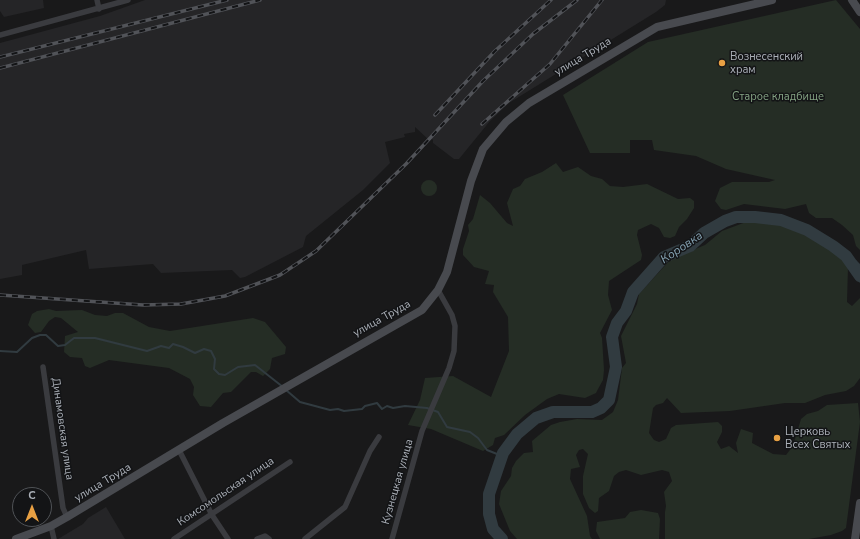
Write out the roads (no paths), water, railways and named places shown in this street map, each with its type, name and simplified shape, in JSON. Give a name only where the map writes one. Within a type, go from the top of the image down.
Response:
[{"type":"street","points":[[97,0],[99,9]]},
{"type":"street","points":[[0,35],[128,0]]},
{"type":"street","name":"улица Труда","points":[[52,525],[352,348],[414,316],[428,303],[438,290],[450,262],[479,157],[497,132],[529,103],[657,26],[772,0]]},
{"type":"street","points":[[848,0],[858,11]]},
{"type":"street","points":[[852,0],[858,11]]},
{"type":"street","name":"Кузнецкая улица","points":[[392,539],[422,431],[449,368],[456,338],[452,315],[438,290]]},
{"type":"street","name":"Динамовская улица","points":[[43,368],[63,508],[67,517]]},
{"type":"street","points":[[305,539],[345,507],[370,451],[380,438]]},
{"type":"street","points":[[179,450],[212,515],[228,539]]},
{"type":"street","name":"Комсомольская улица","points":[[174,539],[290,462]]},
{"type":"street","points":[[855,539],[860,503]]},
{"type":"street","name":"улица Труда","points":[[16,539],[48,527]]},
{"type":"street","points":[[51,527],[54,539]]},
{"type":"street","points":[[257,539],[265,536],[269,539]]},
{"type":"waterway","name":"Коровка","points":[[502,539],[493,529],[489,514],[489,494],[503,453],[517,434],[536,418],[553,412],[592,412],[601,408],[609,400],[616,367],[612,337],[617,323],[626,311],[633,292],[664,257],[690,246],[704,233],[725,221],[736,217],[755,217],[781,220],[807,230],[846,256],[860,276]]},
{"type":"waterway","points":[[0,351],[17,352],[32,338],[40,335],[46,335],[58,346],[65,345],[74,338],[95,338],[147,351],[161,346],[169,348],[173,344],[195,353],[204,349],[211,351],[215,359],[214,369],[219,374],[225,375],[238,367],[255,365],[283,387]]},
{"type":"waterway","points":[[286,390],[300,402],[330,410],[338,409],[344,411],[362,409],[365,406],[377,403],[382,409],[387,406],[393,408],[405,406],[427,408],[438,412],[447,427],[470,432],[478,438],[487,450],[497,454],[503,453]]},
{"type":"railway","points":[[0,57],[227,0]]},
{"type":"railway","points":[[0,68],[260,0]]},
{"type":"railway","points":[[435,115],[495,51],[551,0]]},
{"type":"railway","points":[[0,295],[143,305],[181,304],[225,296],[280,275],[316,251],[406,164],[483,81],[533,34],[577,0]]},
{"type":"railway","points":[[482,124],[550,64],[602,0]]},
{"type":"place","name":"Вознесенский храм","points":[[722,63]]},
{"type":"place","name":"Церковь Всех Святых","points":[[777,438]]},
{"type":"park label","name":"Старое кладбище","points":[[778,97]]}]
